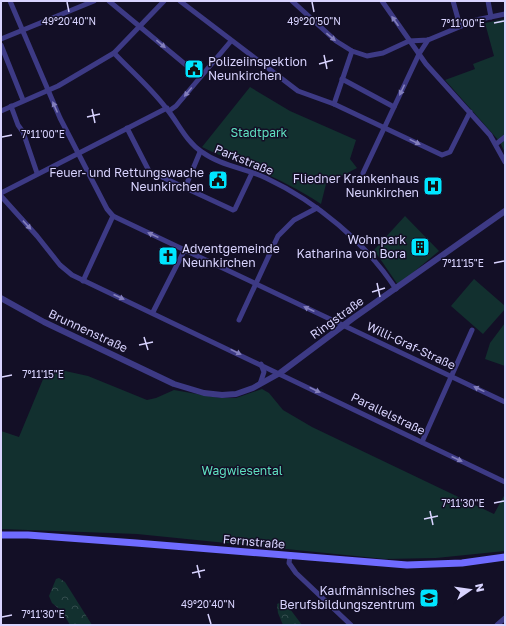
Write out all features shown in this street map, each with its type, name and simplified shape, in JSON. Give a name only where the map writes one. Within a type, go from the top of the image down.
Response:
[{"type":"main road","name":"Fernstraße","points":[[1,535],[43,536],[422,565],[462,563],[505,557]]},
{"type":"street","points":[[10,1],[48,90],[78,153],[113,216],[83,281]]},
{"type":"street","points":[[1,39],[94,1]]},
{"type":"street","points":[[109,1],[186,65]]},
{"type":"street","points":[[1,111],[84,72],[114,53],[141,27],[164,1]]},
{"type":"street","points":[[180,1],[298,91],[334,104],[442,155],[450,152],[470,112]]},
{"type":"street","points":[[292,1],[333,38],[352,51],[367,56],[373,56],[409,41],[428,40],[460,26],[505,14]]},
{"type":"street","points":[[382,1],[418,54],[470,112],[496,144],[505,162]]},
{"type":"street","points":[[453,1],[460,26]]},
{"type":"street","points":[[488,1],[491,17]]},
{"type":"street","points":[[363,173],[418,54],[428,40]]},
{"type":"street","points":[[1,192],[127,128],[176,106],[232,41]]},
{"type":"street","points":[[1,45],[23,100]]},
{"type":"street","points":[[334,104],[352,51]]},
{"type":"street","name":"Parkstraße","points":[[114,53],[168,110],[192,144],[200,152],[221,163],[252,173],[282,187],[317,208],[342,228],[368,254],[396,289]]},
{"type":"street","points":[[342,79],[394,107]]},
{"type":"street","points":[[11,106],[18,125],[24,132],[37,173]]},
{"type":"street","points":[[127,128],[149,170],[234,210],[252,173]]},
{"type":"street","points":[[496,144],[505,138]]},
{"type":"street","points":[[185,188],[200,152]]},
{"type":"street","name":"Parallelstraße","points":[[1,196],[38,236],[60,265],[72,275],[262,364],[505,482]]},
{"type":"street","points":[[239,320],[278,236],[294,220],[317,208]]},
{"type":"street","name":"Ringstraße","points":[[280,373],[344,325],[505,211]]},
{"type":"street","name":"Willi-Graf-Straße","points":[[113,216],[505,402]]},
{"type":"street","points":[[153,312],[185,249]]},
{"type":"street","name":"Brunnenstraße","points":[[1,298],[44,322],[174,384],[189,389],[222,395],[236,394],[259,385],[280,373]]},
{"type":"street","points":[[422,442],[472,330]]},
{"type":"street","points":[[259,385],[264,372],[262,364]]},
{"type":"street","points":[[290,556],[291,567],[296,573],[351,625]]},
{"type":"street","points":[[497,625],[505,618]]},
{"type":"green space","points":[[505,19],[505,153],[500,142],[445,80],[475,69],[473,64],[494,56],[485,23]]},
{"type":"green space","name":"Stadtpark","points":[[250,87],[290,111],[356,140],[350,159],[357,168],[326,184],[321,204],[304,193],[276,179],[202,147]]},
{"type":"green space","points":[[405,216],[439,251],[398,285],[374,250]]},
{"type":"green space","points":[[474,279],[505,306],[505,309],[483,334],[451,306]]},
{"type":"green space","points":[[505,323],[505,366],[485,359],[490,343]]},
{"type":"green space","name":"Wagwiesental","points":[[56,369],[88,376],[147,400],[156,398],[174,390],[220,398],[236,398],[262,389],[269,393],[283,410],[312,427],[494,514],[505,494],[505,551],[436,558],[385,559],[137,534],[1,529],[1,431],[19,437],[46,372]]},
{"type":"green space","points":[[59,578],[65,582],[92,625],[70,625],[62,611],[52,603],[49,596],[56,579]]},
{"type":"green space","points":[[282,602],[287,605],[302,625],[283,625],[278,613],[277,604]]},
{"type":"place","name":"Polizeiinspektion Neunkirchen","points":[[194,69]]},
{"type":"place","name":"Feuer- und Rettungswache Neunkirchen","points":[[218,180]]},
{"type":"place","name":"Fliedner Krankenhaus Neunkirchen","points":[[433,186]]},
{"type":"place","name":"Wohnpark Katharina von Bora","points":[[420,247]]},
{"type":"place","name":"Adventgemeinde Neunkirchen","points":[[168,256]]},
{"type":"place","name":"Kaufmännisches Berufsbildungszentrum","points":[[429,598]]}]
